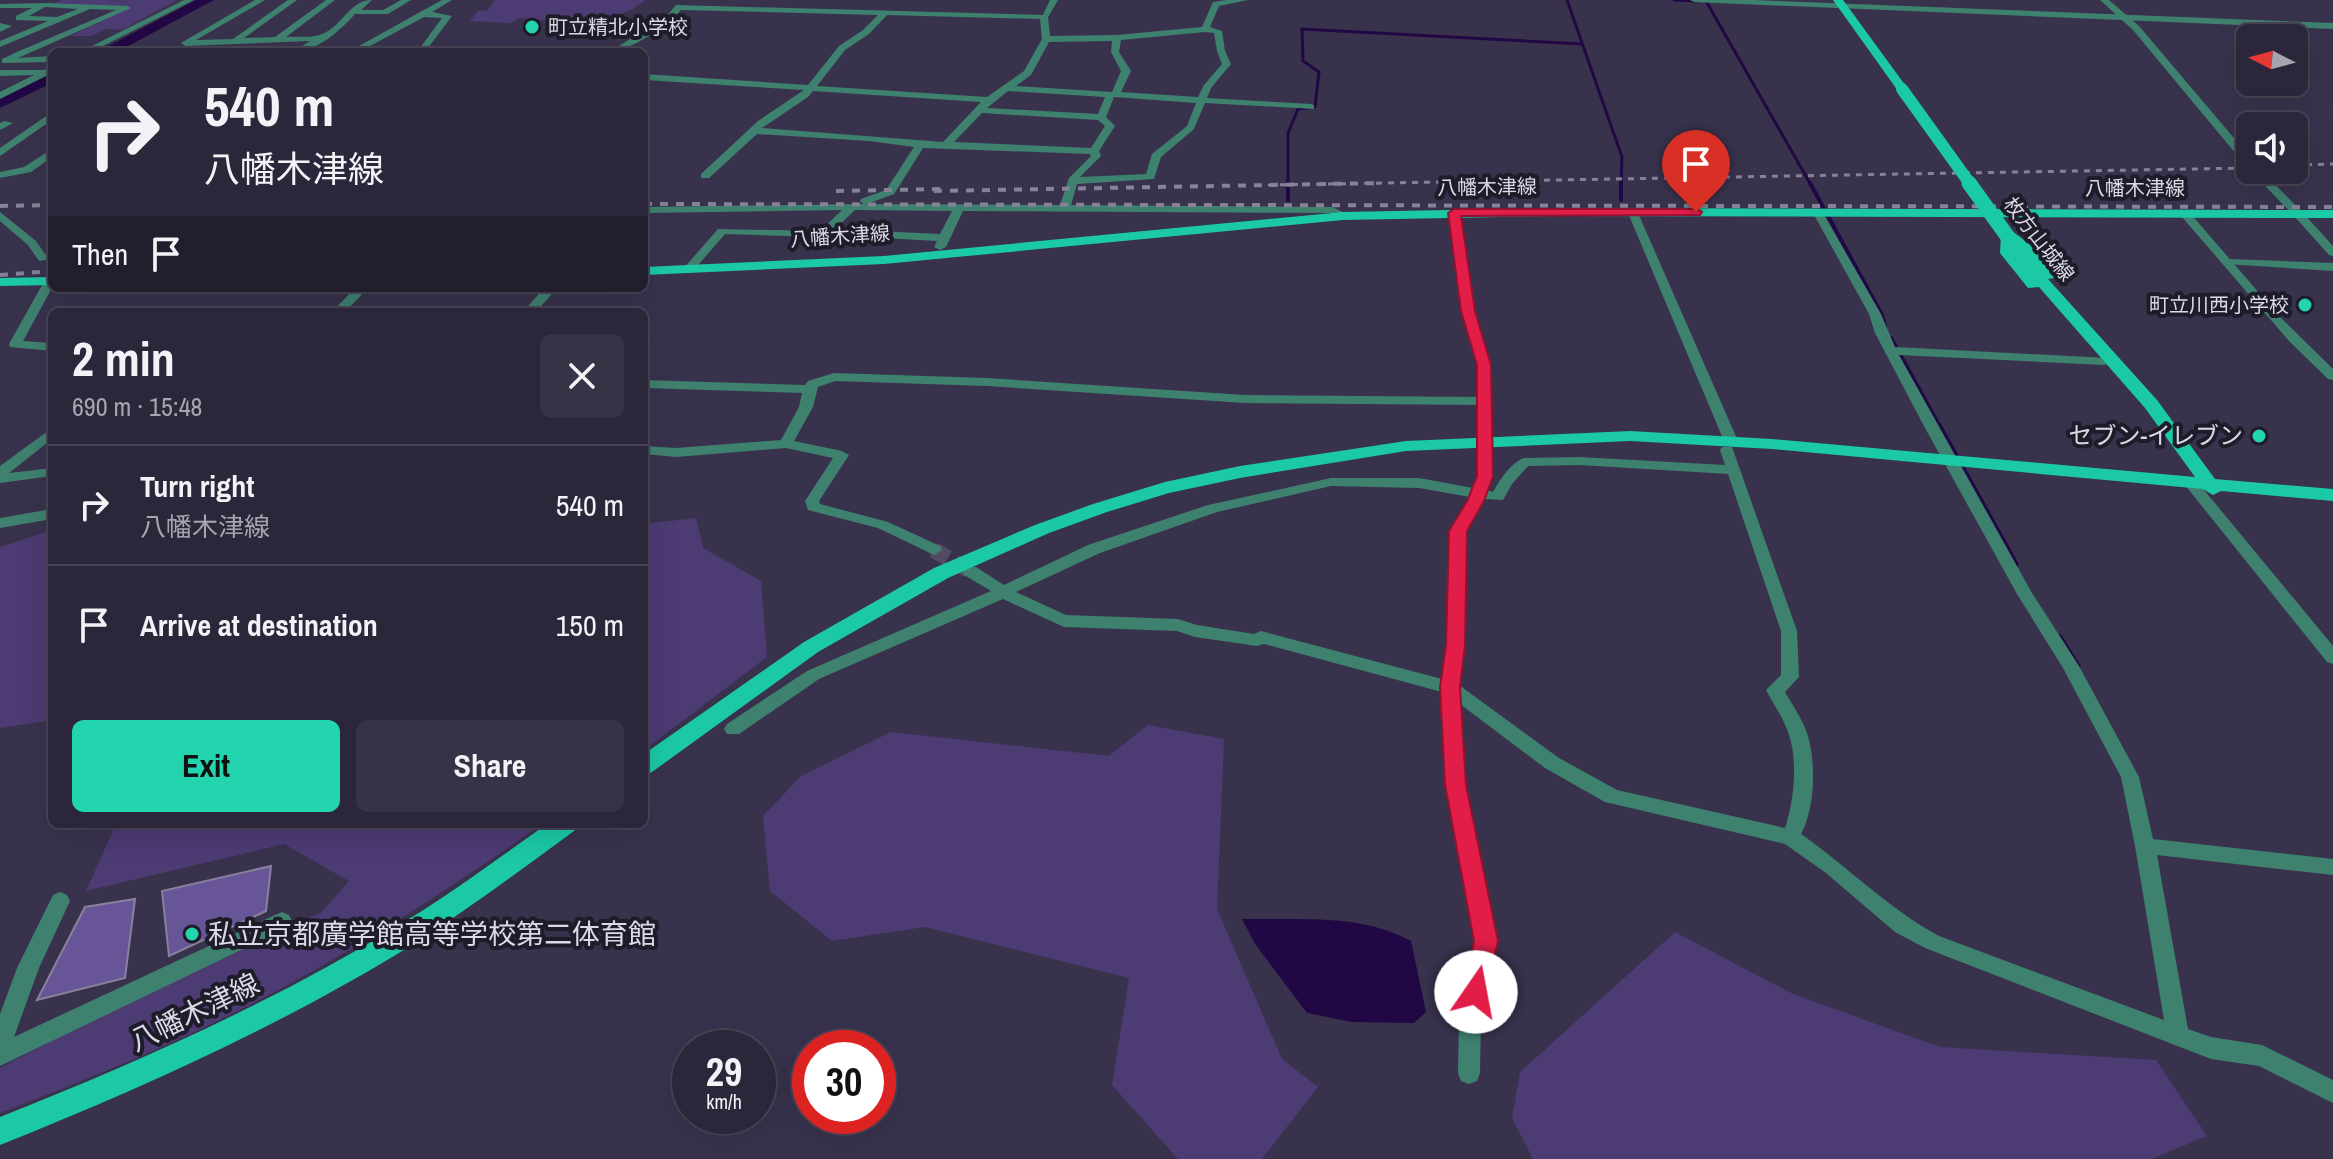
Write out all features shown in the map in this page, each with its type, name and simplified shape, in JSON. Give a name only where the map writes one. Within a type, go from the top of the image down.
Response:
[{"type":"main road","name":"枚方山城線","points":[[1840,3],[2031,269],[2151,404],[2204,488]]},
{"type":"main road","name":"八幡木津線","points":[[648,271],[935,255],[1343,216],[1454,213],[2333,214]]},
{"type":"main road","points":[[1993,214],[2008,234],[2030,251],[2091,321],[2151,404]]},
{"type":"main road","points":[[2008,234],[2005,250],[2057,313],[2103,361],[2151,404]]},
{"type":"main road","points":[[0,282],[48,281]]},
{"type":"main road","points":[[648,763],[811,647],[941,573],[991,550],[1165,488],[1240,472],[1357,455],[1485,444],[1599,442],[1729,446],[2204,488],[2333,495]]},
{"type":"main road","points":[[2204,488],[2333,505]]},
{"type":"main road","name":"八幡木津線","points":[[0,1131],[101,1092],[274,1009],[386,947],[559,828]]},
{"type":"street","points":[[92,48],[180,0]]},
{"type":"street","points":[[92,48],[190,0]]},
{"type":"street","points":[[261,0],[185,43],[318,38]]},
{"type":"street","points":[[235,41],[293,0]]},
{"type":"street","points":[[277,39],[331,0]]},
{"type":"street","points":[[303,48],[342,26],[368,0]]},
{"type":"street","points":[[354,12],[385,12],[407,0]]},
{"type":"street","points":[[359,48],[448,0]]},
{"type":"street","points":[[919,12],[928,0]]},
{"type":"street","points":[[946,145],[977,110],[1035,65],[1046,39],[1044,17],[1054,0]]},
{"type":"street","points":[[1205,29],[1216,4],[1244,0]]},
{"type":"street","points":[[1694,0],[1840,3],[2333,26]]},
{"type":"street","points":[[2104,0],[2125,18],[2236,148]]},
{"type":"street","points":[[620,48],[669,19],[679,4],[883,15],[919,12],[1044,17]]},
{"type":"street","points":[[45,5],[19,18],[60,19]]},
{"type":"street","points":[[0,6],[127,8],[75,32],[50,38],[2,61]]},
{"type":"street","points":[[0,44],[92,6]]},
{"type":"street","points":[[228,8],[248,8]]},
{"type":"street","points":[[422,14],[448,16],[424,48]]},
{"type":"street","points":[[705,176],[761,123],[796,104],[842,48],[866,32],[883,15]]},
{"type":"street","points":[[1046,39],[1117,38],[1205,29],[1218,31],[1227,64],[1207,87],[1191,127],[1159,152],[1155,170],[1147,179],[1074,181]]},
{"type":"street","points":[[1101,117],[1126,73],[1115,52],[1117,38]]},
{"type":"street","points":[[2,61],[48,59]]},
{"type":"street","points":[[0,73],[48,70]]},
{"type":"street","points":[[0,96],[48,71]]},
{"type":"street","points":[[648,77],[989,100]]},
{"type":"street","points":[[1008,88],[1311,107]]},
{"type":"street","points":[[977,110],[1101,117],[1108,121],[1110,126],[1094,151],[1096,156],[1074,181],[1064,209]]},
{"type":"street","points":[[0,153],[48,118]]},
{"type":"street","points":[[0,134],[48,131]]},
{"type":"street","points":[[755,131],[869,138],[920,145],[1094,151]]},
{"type":"street","points":[[827,232],[854,207],[871,197],[883,197],[890,192],[920,145]]},
{"type":"street","points":[[0,175],[27,170],[48,155]]},
{"type":"street","points":[[2269,184],[2333,253]]},
{"type":"street","points":[[648,210],[854,207],[1332,210],[1343,216]]},
{"type":"street","points":[[935,255],[959,208]]},
{"type":"street","points":[[1454,213],[1468,311],[1484,365],[1485,476],[1458,531],[1456,645],[1450,687],[1456,785],[1486,941],[1470,1017],[1469,1073]]},
{"type":"street","points":[[1633,213],[1729,446],[1733,470],[1789,631],[1790,677],[1775,690],[1800,740],[1801,797],[1795,830],[1790,837]]},
{"type":"street","points":[[1818,213],[1875,314],[1891,351],[1953,466],[2025,594],[2070,666],[2130,777],[2178,1036]]},
{"type":"street","points":[[2186,215],[2230,262],[2287,333],[2330,371]]},
{"type":"street","points":[[2,219],[32,243],[43,259],[48,257]]},
{"type":"street","points":[[689,269],[722,231],[944,238]]},
{"type":"street","points":[[2230,262],[2333,267]]},
{"type":"street","points":[[15,344],[48,286]]},
{"type":"street","points":[[342,308],[358,292]]},
{"type":"street","points":[[533,308],[547,292]]},
{"type":"street","points":[[0,344],[48,347]]},
{"type":"street","points":[[1891,351],[2103,361]]},
{"type":"street","points":[[786,444],[806,407],[809,389],[813,384],[834,377],[987,382],[1245,399],[1484,401]]},
{"type":"street","points":[[648,384],[809,389]]},
{"type":"street","points":[[0,476],[48,435]]},
{"type":"street","points":[[648,450],[693,453],[728,447],[786,444],[842,455],[812,501],[813,507],[883,525],[934,550]]},
{"type":"street","points":[[733,729],[813,675],[1094,549],[1190,515],[1260,495],[1331,482],[1419,483],[1498,497],[1506,482],[1524,462],[1580,461],[1733,470]]},
{"type":"street","points":[[0,476],[48,472]]},
{"type":"street","points":[[2204,488],[2333,658]]},
{"type":"street","points":[[0,523],[48,515]]},
{"type":"street","points":[[970,571],[1003,592],[1064,621],[1178,625],[1223,636],[1257,640],[1261,637],[1310,646],[1411,680],[1450,687],[1552,763],[1612,797],[1790,837],[1833,867],[1902,926],[1932,942],[2211,1048],[2262,1056],[2333,1092]]},
{"type":"street","points":[[2145,846],[2333,867]]},
{"type":"street","points":[[0,1044],[28,968],[60,901]]},
{"type":"street","points":[[0,1055],[282,921]]},
{"type":"shaded area","points":[[61,0],[107,0],[132,4],[112,0],[177,0],[122,30],[106,29],[91,36],[70,36],[129,8],[53,4]]},
{"type":"shaded area","points":[[495,0],[645,0],[616,16],[585,22],[518,18],[511,23],[470,21],[478,11],[488,10]]},
{"type":"shaded area","points":[[696,518],[703,548],[761,581],[767,657],[648,747],[648,524]]},
{"type":"shaded area","points":[[48,531],[48,721],[0,728],[0,547]]},
{"type":"shaded area","points":[[1148,725],[1224,739],[1217,909],[1282,1059],[1318,1087],[1262,1159],[1178,1159],[1112,1085],[1129,978],[925,927],[832,941],[770,891],[763,816],[801,776],[891,732],[1109,756]]},
{"type":"shaded area","points":[[114,828],[536,828],[389,926],[271,994],[202,1029],[0,1113],[0,1068],[197,965],[322,912],[349,881],[284,844],[86,891]]},
{"type":"shaded area","points":[[1242,919],[1350,922],[1392,932],[1411,941],[1426,1012],[1414,1023],[1351,1022],[1307,1013],[1255,944]]},
{"type":"shaded area","points":[[1675,932],[1793,994],[1940,1047],[2156,1060],[2207,1136],[2151,1159],[1533,1159],[1512,1118],[1520,1072]]},
{"type":"building","name":"私立京都廣学館高等学校第二体育館","points":[[271,866],[266,911],[169,956],[162,891]]},
{"type":"building","points":[[135,899],[125,978],[37,1000],[85,907]]},
{"type":"waterway","points":[[113,48],[207,0]]},
{"type":"waterway","points":[[1567,0],[1622,157],[1621,185]]},
{"type":"waterway","points":[[1674,0],[1697,1]]},
{"type":"waterway","points":[[1706,1],[1811,185]]},
{"type":"waterway","points":[[1288,200],[1288,133],[1298,109],[1315,107],[1319,72],[1303,61],[1302,29],[1582,44]]},
{"type":"waterway","points":[[0,103],[48,79]]},
{"type":"waterway","points":[[1810,183],[1882,315],[1885,326]]},
{"type":"waterway","points":[[1621,185],[1621,200]]},
{"type":"waterway","points":[[1891,338],[1940,427]]},
{"type":"waterway","points":[[1939,425],[2016,564]]},
{"type":"waterway","points":[[2060,637],[2078,666]]},
{"type":"tunnel","points":[[934,550],[970,571]]},
{"type":"railway","points":[[2308,165],[2333,164]]},
{"type":"railway","points":[[1333,184],[2236,168]]},
{"type":"railway","points":[[1333,184],[1382,183]]},
{"type":"railway","points":[[934,191],[1333,184]]},
{"type":"railway","points":[[1268,185],[1333,184]]},
{"type":"railway","points":[[836,191],[944,189]]},
{"type":"railway","points":[[648,204],[2333,207]]},
{"type":"railway","points":[[0,206],[48,205]]},
{"type":"railway","points":[[0,275],[48,271]]},
{"type":"place","name":"町立精北小学校","points":[[532,27]]},
{"type":"place","name":"町立川西小学校","points":[[2305,305]]},
{"type":"place","name":"セブン-イレブン","points":[[2259,436]]},
{"type":"place","name":"私立京都廣学館高等学校第二体育館","points":[[192,934]]},
{"type":"route","points":[[1476,992],[1486,941],[1456,785],[1450,687],[1456,645],[1458,531],[1476,501],[1485,476],[1484,365],[1468,311],[1454,213],[1696,212]]}]
